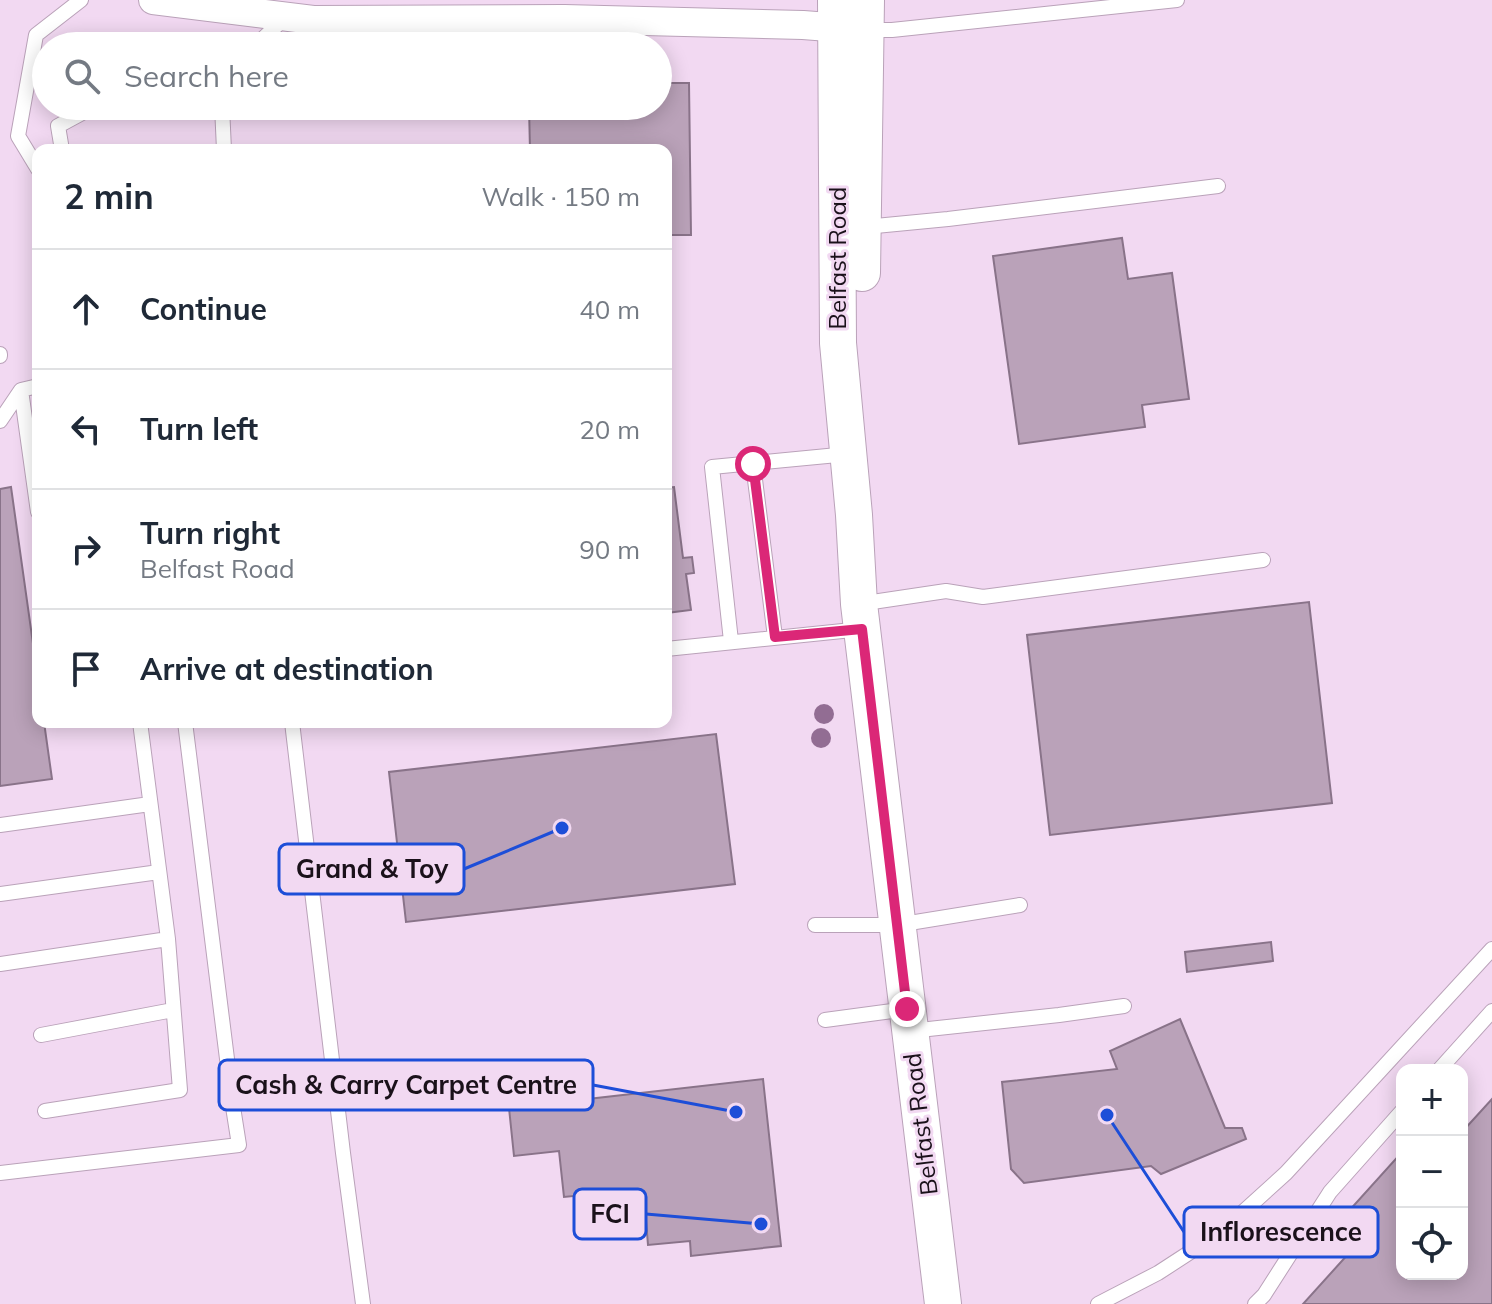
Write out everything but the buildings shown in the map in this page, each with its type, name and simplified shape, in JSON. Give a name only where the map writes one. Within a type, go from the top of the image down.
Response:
[{"type":"street","points":[[153,0],[286,17],[350,21],[560,9],[803,25],[851,14]]},
{"type":"street","name":"Belfast Road","points":[[851,14],[850,228],[860,378],[854,515]]},
{"type":"street","name":"Belfast Road","points":[[850,228],[838,343],[861,616],[943,1304]]},
{"type":"lane","points":[[40,32],[81,0]]},
{"type":"lane","points":[[851,14],[892,30],[1177,0]]},
{"type":"lane","points":[[270,32],[286,17]]},
{"type":"lane","points":[[32,57],[18,136],[32,159]]},
{"type":"lane","points":[[61,144],[58,126],[69,120]]},
{"type":"lane","points":[[223,120],[224,144]]},
{"type":"lane","points":[[850,228],[1218,186]]},
{"type":"lane","points":[[0,421],[21,390],[32,387]]},
{"type":"lane","points":[[21,390],[32,469]]},
{"type":"lane","points":[[731,641],[712,467],[849,454]]},
{"type":"lane","points":[[753,464],[775,637]]},
{"type":"lane","points":[[672,648],[775,637],[946,591],[983,597],[1263,560]]},
{"type":"lane","points":[[45,1111],[180,1090],[168,939],[141,728]]},
{"type":"lane","points":[[0,1173],[239,1145],[186,728]]},
{"type":"lane","points":[[293,728],[363,1304]]},
{"type":"lane","points":[[0,825],[150,804]]},
{"type":"lane","points":[[0,894],[159,872]]},
{"type":"lane","points":[[815,925],[897,925],[1020,905]]},
{"type":"lane","points":[[0,964],[168,939]]},
{"type":"lane","points":[[1098,1304],[1158,1273],[1221,1232],[1286,1173],[1492,949]]},
{"type":"lane","points":[[825,1020],[1059,1015],[1124,1006]]},
{"type":"lane","points":[[41,1035],[173,1010]]},
{"type":"lane","points":[[1444,1064],[1492,1011]]},
{"type":"lane","points":[[1255,1304],[1264,1295],[1330,1192],[1396,1118]]},
{"type":"place","name":"Grand & Toy","points":[[562,828]]},
{"type":"place","name":"Cash & Carry Carpet Centre","points":[[736,1112]]},
{"type":"place","name":"Inflorescence","points":[[1107,1115]]},
{"type":"place","name":"FCI","points":[[761,1224]]},
{"type":"route","points":[[753,464],[775,637],[862,629],[907,1009]]}]
